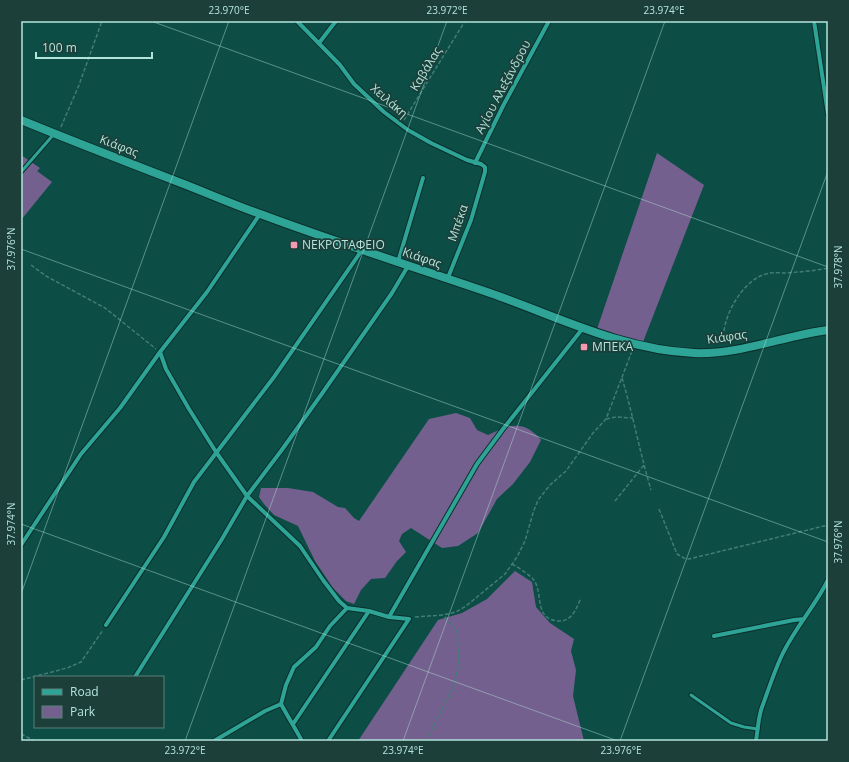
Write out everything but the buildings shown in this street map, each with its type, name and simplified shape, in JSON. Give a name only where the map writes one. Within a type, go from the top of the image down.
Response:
[{"type":"street","name":"Χειλάκη","points":[[297,21],[340,65],[354,84],[384,112],[408,130],[436,146],[483,166],[485,172]]},
{"type":"street","points":[[319,43],[336,21]]},
{"type":"street","name":"Αγίου Αλεξάνδρου","points":[[475,162],[503,106],[549,21]]},
{"type":"street","points":[[814,21],[828,114]]},
{"type":"street","name":"Κιάφας","points":[[21,120],[260,214],[447,280],[489,293],[583,328],[634,344],[693,353],[725,351],[828,330]]},
{"type":"street","name":"Μπέκα","points":[[447,280],[471,220],[485,172]]},
{"type":"street","points":[[398,262],[423,178]]},
{"type":"street","points":[[21,545],[81,454],[120,408],[160,352],[207,292],[260,214]]},
{"type":"street","points":[[106,625],[164,537],[194,482],[274,377],[362,250]]},
{"type":"street","points":[[137,676],[247,496],[281,451],[392,293],[408,266]]},
{"type":"street","points":[[389,617],[477,464],[583,328]]},
{"type":"street","points":[[160,352],[170,375],[189,409],[216,452],[247,496],[300,546],[339,601],[347,608],[369,611],[389,617],[409,618]]},
{"type":"street","points":[[756,741],[761,710],[783,653],[828,580]]},
{"type":"street","points":[[302,741],[281,704],[286,685],[294,667],[316,647],[330,626],[347,608]]},
{"type":"street","points":[[293,724],[369,611]]},
{"type":"street","points":[[328,741],[409,618]]},
{"type":"street","points":[[714,636],[804,619]]},
{"type":"street","points":[[214,741],[281,704]]},
{"type":"lane","points":[[21,172],[56,134]]},
{"type":"lane","points":[[690,695],[731,723],[758,729]]},
{"type":"path","points":[[56,134],[79,85],[102,21]]},
{"type":"path","name":"Καβάλας","points":[[401,125],[465,21]]},
{"type":"path","points":[[31,265],[46,276],[105,308],[160,352]]},
{"type":"path","points":[[725,351],[722,335],[728,315],[739,293],[755,279],[766,274],[800,272],[828,268]]},
{"type":"path","points":[[409,618],[443,615],[456,612],[466,606],[505,574],[525,541],[538,500],[550,485],[566,472],[593,433],[606,419],[634,344]]},
{"type":"path","points":[[622,378],[651,490]]},
{"type":"path","points":[[606,419],[616,417],[633,418]]},
{"type":"path","points":[[615,501],[635,474],[644,465]]},
{"type":"path","points":[[659,509],[677,554],[689,559],[828,525]]},
{"type":"path","points":[[512,564],[533,579],[536,584],[541,607],[545,615],[550,618],[559,621],[572,617],[581,598]]},
{"type":"path","points":[[426,741],[454,686],[459,664],[457,632],[443,615]]},
{"type":"path","points":[[36,676],[67,668],[81,662],[106,625]]},
{"type":"path","points":[[21,680],[34,677]]},
{"type":"path","points":[[21,734],[35,741]]},
{"type":"green space","points":[[657,153],[704,185],[643,342],[597,329]]},
{"type":"green space","points":[[21,155],[40,168],[37,171],[52,182],[21,220]]},
{"type":"green space","points":[[456,413],[470,418],[477,430],[488,435],[503,428],[516,426],[529,429],[541,440],[530,462],[513,484],[497,499],[478,533],[458,546],[442,548],[411,528],[402,534],[399,541],[406,552],[397,561],[385,578],[371,579],[361,590],[354,604],[346,601],[333,588],[315,561],[298,526],[274,515],[264,504],[259,497],[261,488],[288,488],[313,492],[338,507],[345,508],[354,518],[359,521],[429,419]]},
{"type":"green space","points":[[515,571],[532,582],[536,607],[550,623],[574,639],[571,651],[576,670],[573,696],[584,741],[358,741],[438,620],[462,613],[487,599]]},
{"type":"place","name":"ΝΕΚΡΟΤΑΦΕΙΟ","points":[[294,245]]},
{"type":"place","name":"ΜΠΕΚΑ","points":[[584,347]]}]
